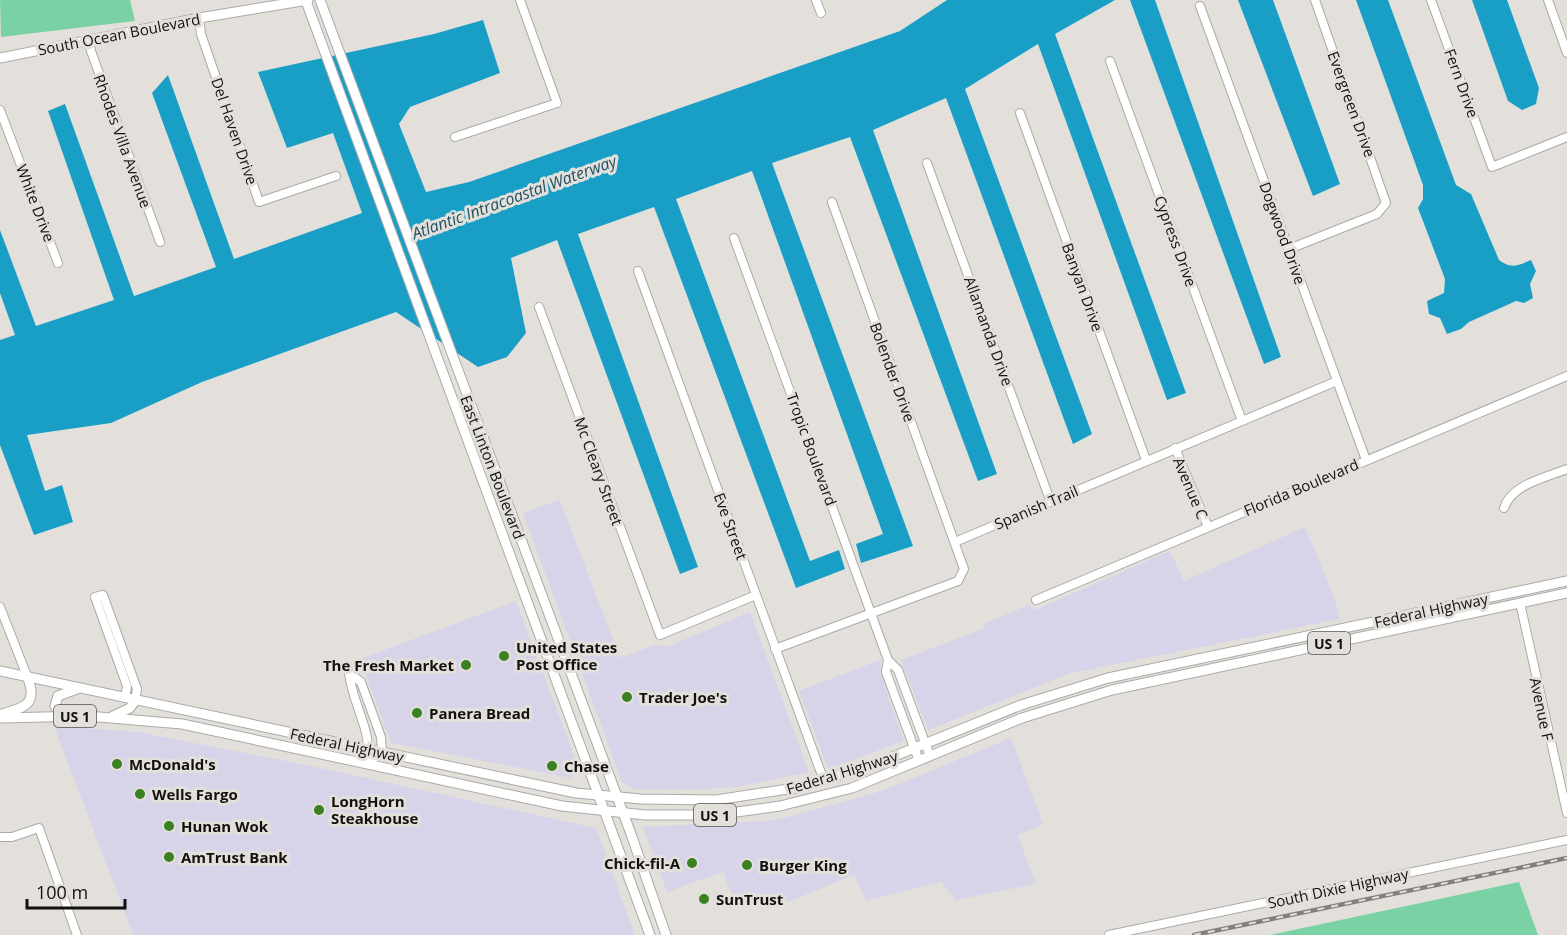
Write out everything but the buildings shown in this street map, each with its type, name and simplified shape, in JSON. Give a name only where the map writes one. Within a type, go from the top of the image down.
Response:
[{"type":"main road","name":"East Linton Boulevard","points":[[307,0],[650,935]]},
{"type":"main road","name":"South Ocean Boulevard","points":[[0,58],[199,18],[307,0]]},
{"type":"main road","name":"East Linton Boulevard","points":[[321,0],[666,935]]},
{"type":"main road","points":[[522,587],[537,581]]},
{"type":"main road","name":"Federal Highway","points":[[0,671],[598,795],[716,800],[779,791],[824,781],[926,745],[1021,705],[1130,673],[1567,581]]},
{"type":"main road","name":"Federal Highway","points":[[111,717],[173,723],[238,734],[562,806],[623,814],[706,815],[780,806],[852,788],[1060,705],[1132,685],[1567,593]]},
{"type":"main road","points":[[0,716],[22,708],[28,703],[32,693],[27,676]]},
{"type":"main road","points":[[60,716],[56,706],[58,696],[79,688]]},
{"type":"main road","points":[[1060,705],[1068,690]]},
{"type":"main road","points":[[111,717],[130,708],[130,699]]},
{"type":"main road","points":[[173,723],[193,720],[199,714]]},
{"type":"main road","name":"US 1","points":[[0,716],[111,717]]},
{"type":"main road","points":[[646,925],[666,935]]},
{"type":"street","points":[[455,137],[557,103],[520,0]]},
{"type":"street","points":[[816,0],[821,13]]},
{"type":"street","name":"Evergreen Drive","points":[[1289,249],[1377,214],[1384,207],[1386,198],[1315,0]]},
{"type":"street","name":"Fern Drive","points":[[1431,0],[1492,167],[1567,137]]},
{"type":"street","points":[[1548,0],[1567,53]]},
{"type":"street","name":"Dogwood Drive","points":[[1200,6],[1366,460]]},
{"type":"street","name":"Del Haven Drive","points":[[199,18],[201,34],[260,202],[336,176]]},
{"type":"street","name":"Rhodes Villa Avenue","points":[[89,39],[91,51],[160,242]]},
{"type":"street","name":"Cypress Drive","points":[[1110,61],[1242,421]]},
{"type":"street","name":"White Drive","points":[[0,110],[58,263]]},
{"type":"street","name":"Banyan Drive","points":[[1020,113],[1146,460]]},
{"type":"street","name":"Allamanda Drive","points":[[927,163],[1050,500]]},
{"type":"street","name":"Bolender Drive","points":[[832,202],[955,542]]},
{"type":"street","name":"Tropic Boulevard","points":[[735,238],[888,660],[898,670],[930,756]]},
{"type":"street","name":"Eve Street","points":[[638,271],[824,781]]},
{"type":"street","name":"Mc Cleary Street","points":[[539,307],[660,635],[756,595]]},
{"type":"street","name":"Florida Boulevard","points":[[1036,600],[1567,376]]},
{"type":"street","name":"Spanish Trail","points":[[955,542],[1050,500],[1337,381]]},
{"type":"street","name":"Avenue C","points":[[1175,448],[1208,527]]},
{"type":"street","points":[[1504,508],[1508,496],[1520,488],[1567,469]]},
{"type":"street","points":[[775,649],[958,581],[964,569],[955,542]]},
{"type":"street","points":[[103,595],[137,689],[130,699],[95,597],[103,595]]},
{"type":"street","name":"Avenue F","points":[[1520,603],[1567,813]]},
{"type":"street","points":[[0,607],[27,676]]},
{"type":"street","points":[[12,673],[18,665],[20,655]]},
{"type":"street","name":"Tropic Boulevard","points":[[888,660],[886,672],[918,761]]},
{"type":"street","points":[[349,673],[361,682],[381,737],[382,752],[368,764],[370,749],[367,729],[349,673]]},
{"type":"street","points":[[0,837],[12,837],[39,828],[77,935]]},
{"type":"street","name":"South Dixie Highway","points":[[1109,935],[1567,840]]},
{"type":"shaded area","points":[[560,500],[620,658],[654,645],[669,646],[750,612],[809,772],[737,787],[704,789],[633,789],[622,782],[523,513]]},
{"type":"shaded area","points":[[1305,527],[1334,597],[1340,619],[1071,673],[928,730],[901,660],[985,628],[983,624],[1029,605],[1035,610],[1170,551],[1184,581]]},
{"type":"shaded area","points":[[516,601],[578,767],[571,778],[391,743],[360,659]]},
{"type":"shaded area","points":[[880,660],[886,690],[904,741],[828,769],[799,691]]},
{"type":"shaded area","points":[[54,726],[138,732],[302,764],[596,828],[635,935],[133,935]]},
{"type":"shaded area","points":[[1011,738],[1043,824],[1018,835],[1036,884],[956,900],[941,882],[866,901],[854,875],[788,902],[774,895],[750,904],[733,898],[723,872],[667,892],[643,827],[777,820],[882,791]]},
{"type":"green space","points":[[0,0],[130,0],[135,21],[1,37]]},
{"type":"green space","points":[[1519,882],[1538,935],[1270,935]]},
{"type":"water","name":"Atlantic Intracoastal Waterway","points":[[947,0],[1115,0],[1055,34],[1186,393],[1167,400],[1038,44],[965,89],[1092,434],[1073,444],[946,98],[873,130],[997,474],[978,481],[850,137],[772,163],[913,546],[861,563],[856,544],[883,534],[752,171],[676,199],[810,561],[839,550],[845,569],[796,588],[654,207],[578,234],[698,567],[680,574],[557,240],[511,258],[526,333],[507,357],[478,367],[396,312],[202,382],[111,423],[27,435],[45,491],[62,485],[73,522],[34,535],[0,445],[0,340],[15,335],[0,293],[0,230],[36,326],[114,300],[48,111],[65,104],[134,296],[216,267],[152,93],[168,75],[234,259],[362,213],[333,133],[287,148],[258,72],[434,34],[483,20],[500,73],[410,107],[399,124],[426,192],[469,182],[900,31]]},
{"type":"water","points":[[1130,0],[1155,0],[1281,357],[1264,364]]},
{"type":"water","points":[[1238,0],[1273,0],[1340,184],[1313,196]]},
{"type":"water","points":[[1356,0],[1388,0],[1456,185],[1471,194],[1499,260],[1514,266],[1531,260],[1536,271],[1530,284],[1533,298],[1524,303],[1516,301],[1447,334],[1440,318],[1429,314],[1427,301],[1444,293],[1445,279],[1418,208],[1423,199],[1423,185]]},
{"type":"water","points":[[1472,0],[1507,0],[1539,88],[1536,104],[1522,110],[1508,101]]},
{"type":"railway","points":[[1194,935],[1567,858]]},
{"type":"place","name":"United States Post Office","points":[[504,656]]},
{"type":"place","name":"The Fresh Market","points":[[466,665]]},
{"type":"place","name":"Trader Joe's","points":[[627,697]]},
{"type":"place","name":"Panera Bread","points":[[417,713]]},
{"type":"place","name":"McDonald's","points":[[117,764]]},
{"type":"place","name":"Chase","points":[[552,766]]},
{"type":"place","name":"Wells Fargo","points":[[140,794]]},
{"type":"place","name":"LongHorn Steakhouse","points":[[319,810]]},
{"type":"place","name":"Hunan Wok","points":[[169,826]]},
{"type":"place","name":"AmTrust Bank","points":[[169,857]]},
{"type":"place","name":"Chick-fil-A","points":[[692,863]]},
{"type":"place","name":"Burger King","points":[[747,865]]},
{"type":"place","name":"SunTrust","points":[[704,899]]}]
